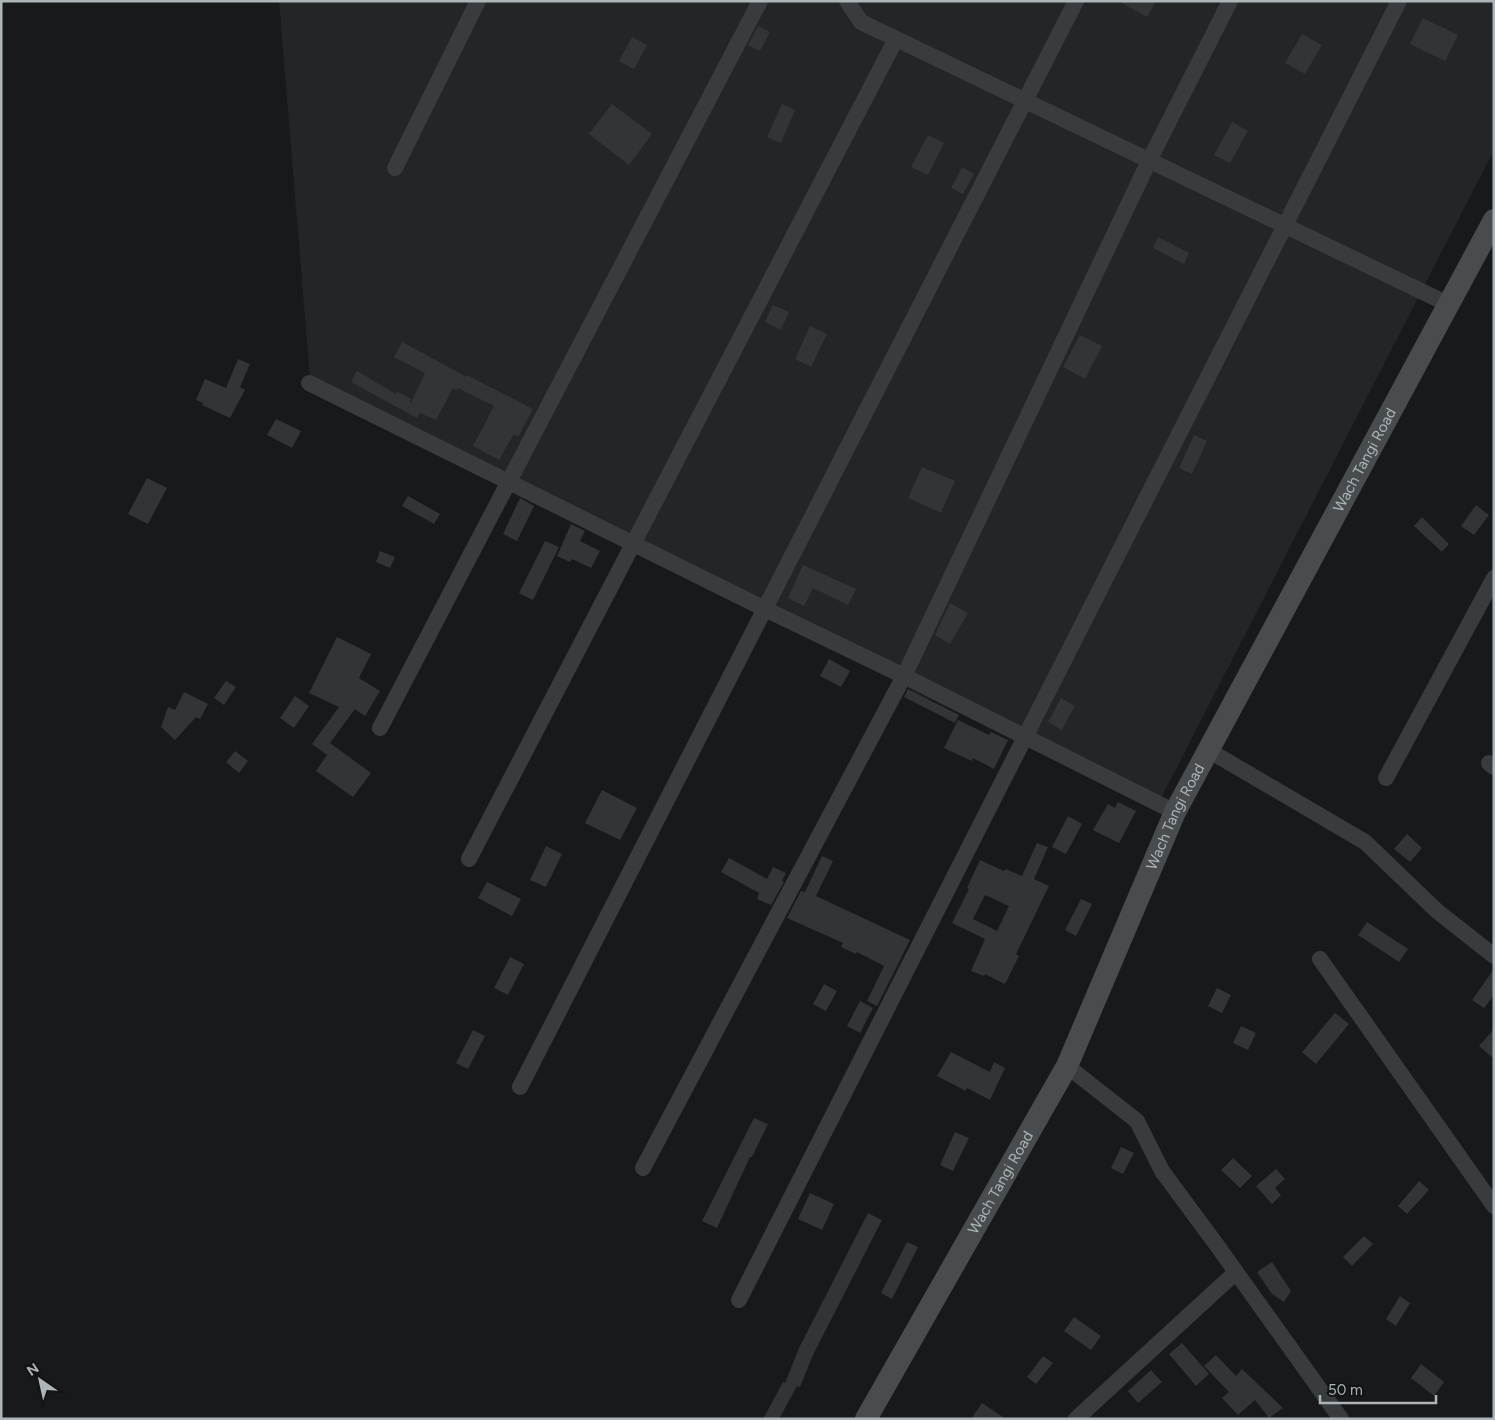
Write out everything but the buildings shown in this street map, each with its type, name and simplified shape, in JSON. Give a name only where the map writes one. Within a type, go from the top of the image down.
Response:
[{"type":"main road","name":"Wach Tangi Road","points":[[866,1419],[1066,1066],[1175,812],[1494,220]]},
{"type":"street","points":[[395,168],[478,1]]},
{"type":"street","points":[[380,728],[760,1]]},
{"type":"street","points":[[847,1],[861,22],[1448,304]]},
{"type":"street","points":[[520,1087],[1076,1]]},
{"type":"street","points":[[643,1168],[904,676],[1150,161],[1230,1]]},
{"type":"street","points":[[740,1300],[1399,1]]},
{"type":"street","points":[[469,859],[896,39]]},
{"type":"street","points":[[309,383],[904,676],[1175,812]]},
{"type":"street","points":[[1386,778],[1492,585]]},
{"type":"street","points":[[1208,750],[1365,842],[1437,910],[1494,956]]},
{"type":"street","points":[[1320,959],[1494,1206]]},
{"type":"street","points":[[1066,1066],[1137,1121],[1162,1171],[1341,1419]]},
{"type":"street","points":[[1076,1419],[1236,1273]]},
{"type":"shaded area","points":[[279,1],[1494,1],[1494,150],[1156,808],[310,378]]}]
